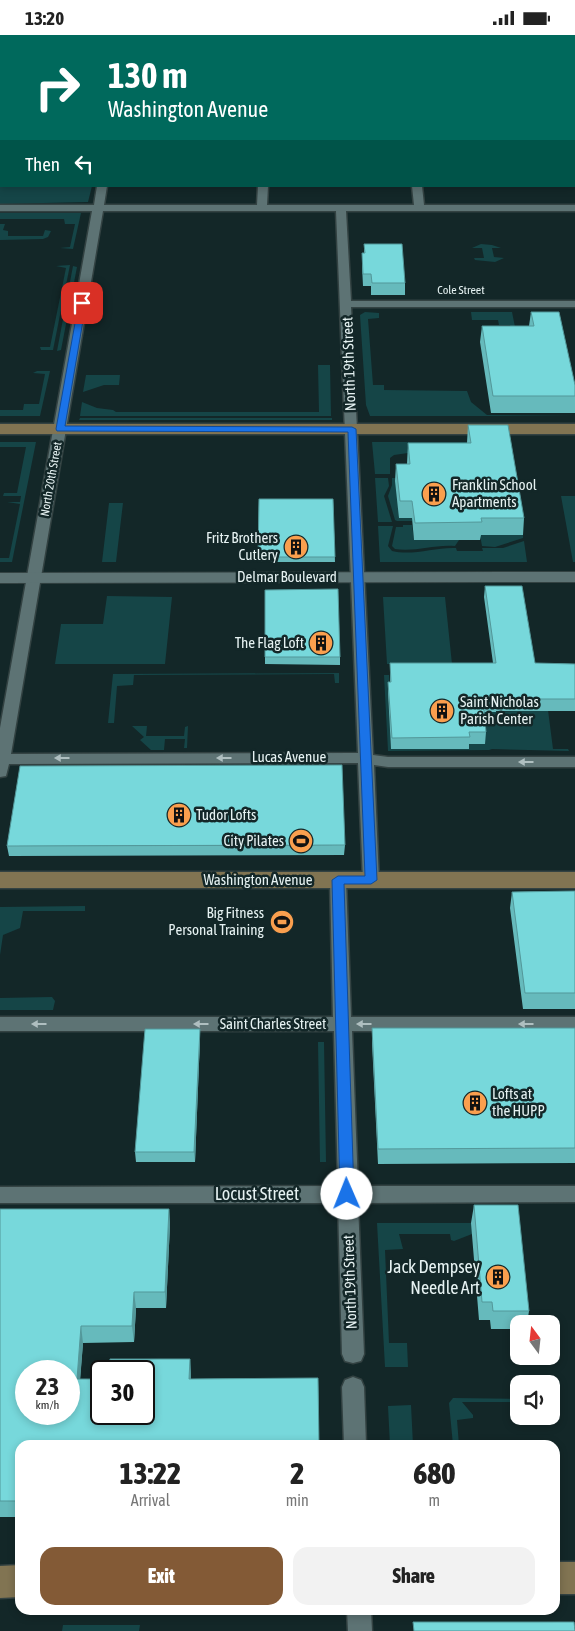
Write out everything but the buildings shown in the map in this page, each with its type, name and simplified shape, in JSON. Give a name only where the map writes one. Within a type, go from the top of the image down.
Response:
[{"type":"main road","points":[[0,429],[575,429]]},
{"type":"main road","name":"Washington Avenue","points":[[0,880],[575,880]]},
{"type":"main road","points":[[560,1578],[575,1578]]},
{"type":"main road","points":[[0,1582],[15,1581]]},
{"type":"street","name":"North 20th Street","points":[[1,765],[102,187]]},
{"type":"street","points":[[262,208],[263,187]]},
{"type":"street","points":[[416,187],[419,208]]},
{"type":"street","points":[[0,208],[575,208]]},
{"type":"street","name":"North 19th Street","points":[[341,208],[371,880]]},
{"type":"street","name":"Cole Street","points":[[346,304],[575,304]]},
{"type":"street","name":"Delmar Boulevard","points":[[0,578],[575,577]]},
{"type":"street","name":"Lucas Avenue","points":[[1,765],[347,757],[388,761],[575,762]]},
{"type":"street","name":"North 19th Street","points":[[338,880],[353,1354]]},
{"type":"street","name":"Saint Charles Street","points":[[0,1024],[575,1024]]},
{"type":"street","name":"Locust Street","points":[[0,1195],[575,1194]]},
{"type":"street","points":[[353,1387],[355,1440]]},
{"type":"street","points":[[360,1615],[360,1631]]},
{"type":"shaded area","points":[[0,187],[92,187],[88,202],[0,204]]},
{"type":"shaded area","points":[[0,213],[81,213],[73,249],[60,248],[70,247],[75,224],[65,224],[64,219],[0,219]]},
{"type":"shaded area","points":[[0,224],[5,224],[3,230],[8,231],[8,236],[43,236],[45,230],[51,231],[48,237],[43,239],[0,240]]},
{"type":"shaded area","points":[[481,244],[501,248],[492,248],[494,257],[504,258],[495,262],[475,260],[474,258],[484,258],[482,248],[472,248]]},
{"type":"shaded area","points":[[70,265],[53,350],[41,350],[40,347],[50,347],[66,268],[56,266]]},
{"type":"shaded area","points":[[73,266],[77,267],[61,350],[57,351]]},
{"type":"shaded area","points":[[365,312],[379,313],[379,318],[368,319],[373,385],[384,385],[384,390],[467,391],[471,402],[487,415],[575,416],[370,416],[366,405],[360,315]]},
{"type":"shaded area","points":[[471,312],[512,312],[515,327],[499,325],[498,320],[472,320]]},
{"type":"shaded area","points":[[318,365],[330,365],[331,416],[80,416],[82,402],[97,408],[116,412],[319,412]]},
{"type":"shaded area","points":[[37,371],[50,371],[40,416],[0,416],[0,410],[23,410],[24,404],[39,404],[45,374],[33,373]]},
{"type":"shaded area","points":[[86,375],[120,375],[119,385],[104,385],[83,392]]},
{"type":"shaded area","points":[[80,418],[332,418],[332,420],[79,420]]},
{"type":"shaded area","points":[[0,442],[36,442],[12,562],[0,562],[0,558],[9,558],[20,504],[7,502],[20,502],[21,496],[3,496],[4,493],[17,493],[26,447],[0,447]]},
{"type":"shaded area","points":[[372,442],[467,442],[468,450],[422,451],[394,455],[390,458],[390,474],[375,474]]},
{"type":"shaded area","points":[[375,478],[388,478],[389,486],[384,496],[392,522],[378,522]]},
{"type":"shaded area","points":[[392,478],[409,478],[399,518],[412,518],[412,521],[395,520],[388,496],[392,485]]},
{"type":"shaded area","points":[[561,496],[575,496],[575,562],[573,562]]},
{"type":"shaded area","points":[[109,503],[123,503],[116,562],[102,562]]},
{"type":"shaded area","points":[[403,525],[412,525],[414,540],[459,540],[455,546],[410,550],[395,549],[392,546],[396,527],[403,527]]},
{"type":"shaded area","points":[[378,526],[393,526],[388,546],[392,551],[408,553],[456,548],[457,551],[483,551],[482,548],[503,548],[524,541],[527,562],[380,562]]},
{"type":"shaded area","points":[[480,535],[523,535],[523,538],[495,547],[482,546]]},
{"type":"shaded area","points":[[107,596],[172,597],[165,664],[55,664],[61,624],[103,624]]},
{"type":"shaded area","points":[[383,597],[445,597],[452,664],[387,664]]},
{"type":"shaded area","points":[[339,673],[339,683],[335,683],[334,674],[134,675],[133,685],[117,686],[114,723],[108,723],[113,674]]},
{"type":"shaded area","points":[[384,675],[389,675],[390,693],[388,694],[391,749],[468,744],[482,712],[548,710],[553,749],[568,749],[569,751],[492,749],[388,751]]},
{"type":"shaded area","points":[[132,726],[147,726],[146,736],[184,736],[185,727],[188,726],[187,748],[184,748],[185,739],[165,739],[164,750],[151,750],[140,740],[144,737]]},
{"type":"shaded area","points":[[85,906],[85,911],[23,911],[20,928],[3,935],[0,955],[0,907]]},
{"type":"shaded area","points":[[52,997],[55,1001],[53,1010],[0,1010],[0,998]]},
{"type":"shaded area","points":[[318,1042],[324,1042],[326,1162],[320,1162]]},
{"type":"shaded area","points":[[377,1223],[472,1223],[472,1234],[454,1241],[451,1240],[450,1234],[399,1234],[403,1249],[385,1250],[389,1343],[407,1343],[408,1367],[385,1367]]},
{"type":"shaded area","points":[[453,1398],[510,1399],[510,1402],[462,1402],[473,1415],[473,1418],[457,1420],[459,1440],[453,1440],[449,1403]]},
{"type":"shaded area","points":[[411,1405],[413,1440],[390,1440],[388,1406]]},
{"type":"shaded area","points":[[63,1625],[140,1625],[139,1631],[62,1631]]},
{"type":"place","name":"Franklin School Apartments","points":[[434,494]]},
{"type":"place","name":"Fritz Brothers Cutlery","points":[[296,547]]},
{"type":"place","name":"The Flag Loft","points":[[321,643]]},
{"type":"place","name":"Saint Nicholas Parish Center","points":[[442,711]]},
{"type":"place","name":"Tudor Lofts","points":[[179,815]]},
{"type":"place","name":"City Pilates","points":[[301,841]]},
{"type":"place","name":"Big Fitness Personal Training","points":[[282,922]]},
{"type":"place","name":"Lofts at the HUPP","points":[[475,1103]]},
{"type":"place","name":"Jack Dempsey Needle Art","points":[[498,1277]]},
{"type":"route","points":[[82,303],[60,429],[352,429],[371,880],[338,880],[347,1194]]}]
